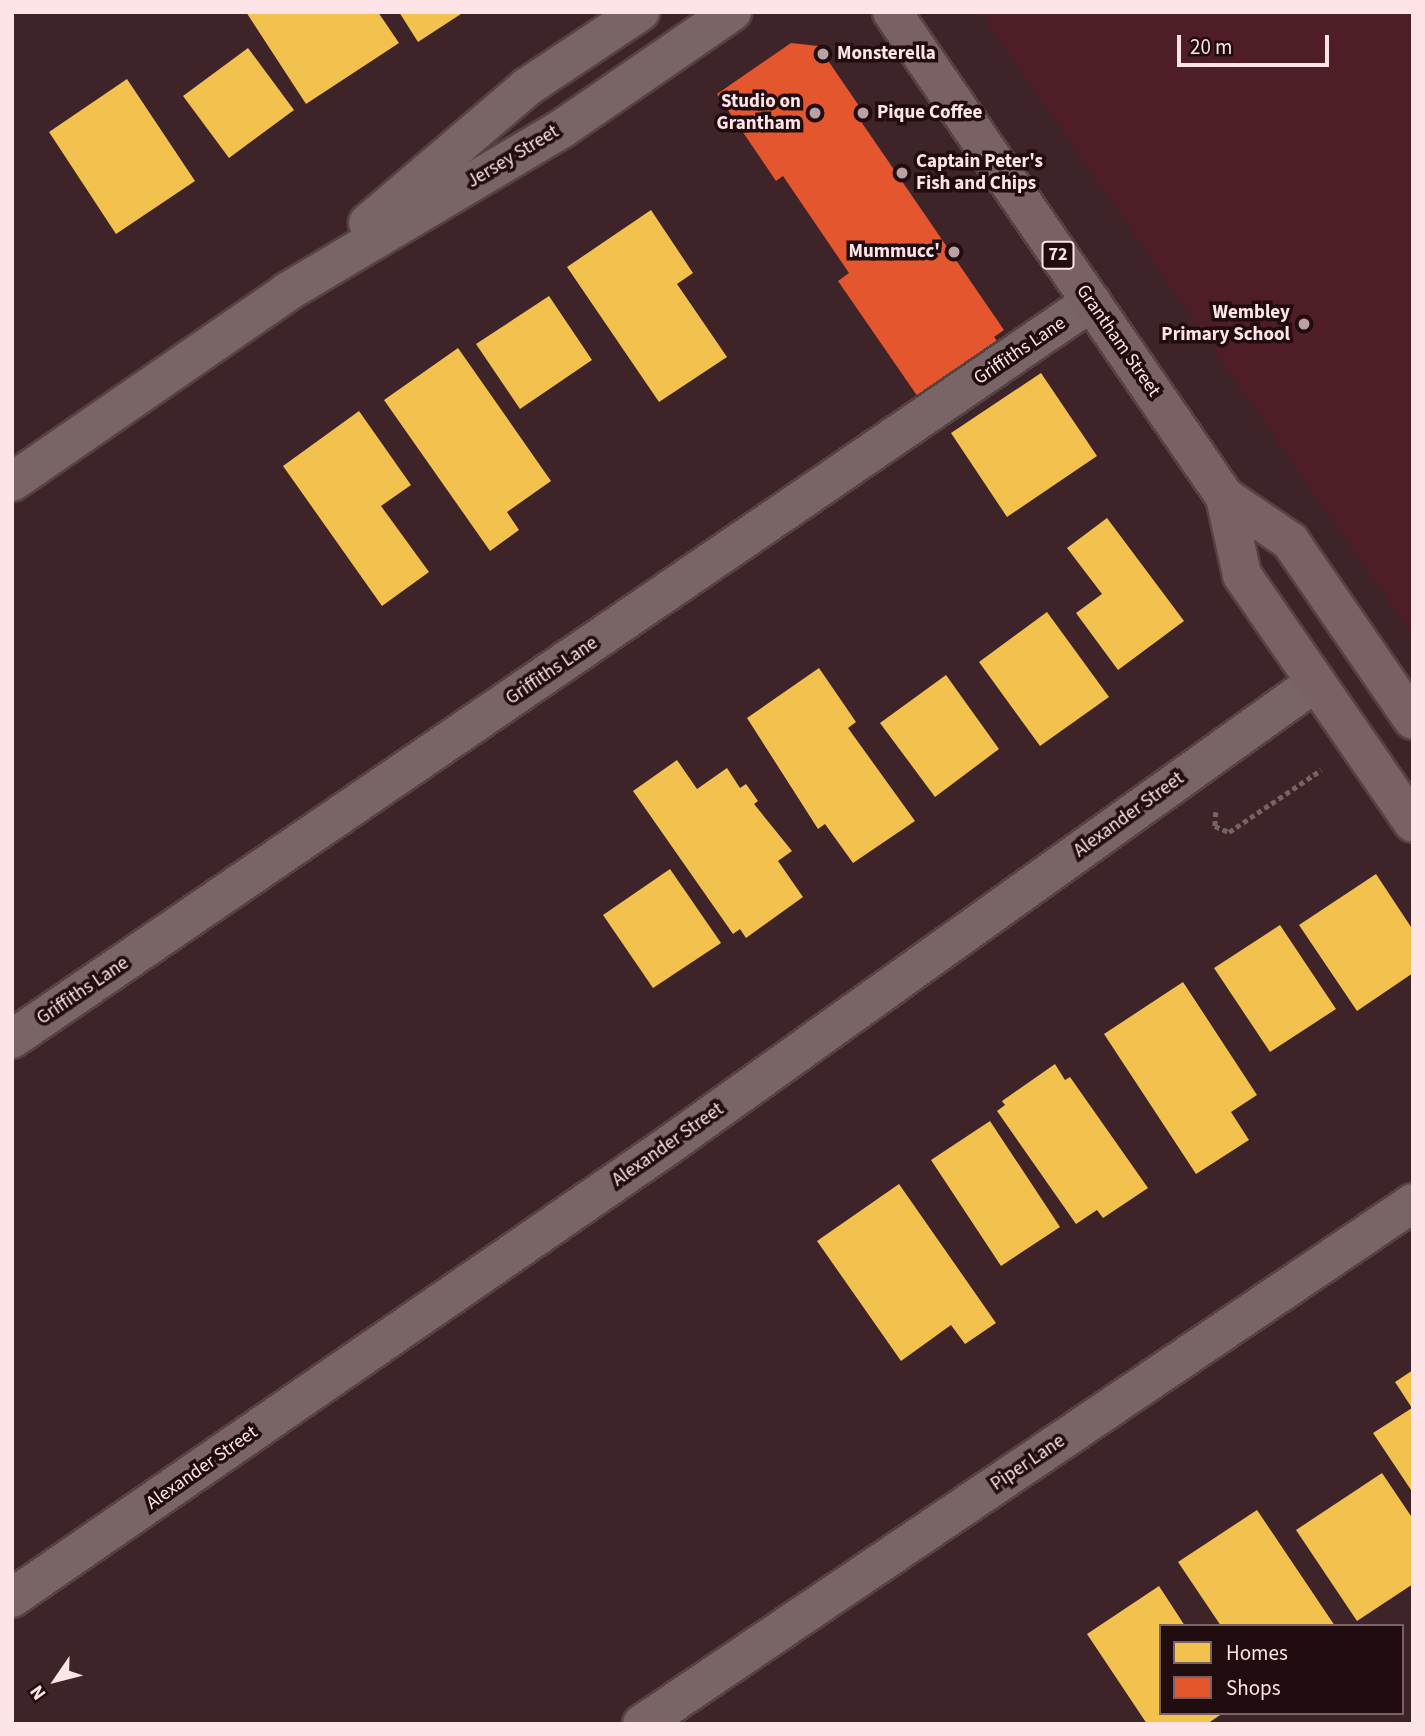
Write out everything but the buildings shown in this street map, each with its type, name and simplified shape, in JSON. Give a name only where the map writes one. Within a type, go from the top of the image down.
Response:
[{"type":"main road","name":"Grantham Street","points":[[892,12],[1225,497],[1290,541],[1413,720]]},
{"type":"main road","name":"Grantham Street","points":[[1225,497],[1242,575],[1413,823]]},
{"type":"street","name":"Jersey Street","points":[[287,292],[527,87],[640,12]]},
{"type":"street","name":"Jersey Street","points":[[12,482],[287,292],[560,130],[732,12]]},
{"type":"street","name":"Griffiths Lane","points":[[12,1039],[1091,302]]},
{"type":"street","name":"Alexander Street","points":[[12,1598],[662,1150],[1317,682]]},
{"type":"street","name":"Piper Lane","points":[[642,1724],[1413,1203]]},
{"type":"path","points":[[1216,812],[1215,826],[1228,832],[1324,768]]},
{"type":"shaded area","name":"Wembley Primary School","points":[[980,12],[1413,12],[1413,636]]},
{"type":"place","name":"Monsterella","points":[[823,54]]},
{"type":"place","name":"Studio on Grantham","points":[[815,113]]},
{"type":"place","name":"Pique Coffee","points":[[863,113]]},
{"type":"place","name":"Captain Peter's Fish and Chips","points":[[902,173]]},
{"type":"place","name":"Mummucc'","points":[[954,252]]},
{"type":"place","name":"Wembley Primary School","points":[[1304,324]]}]
